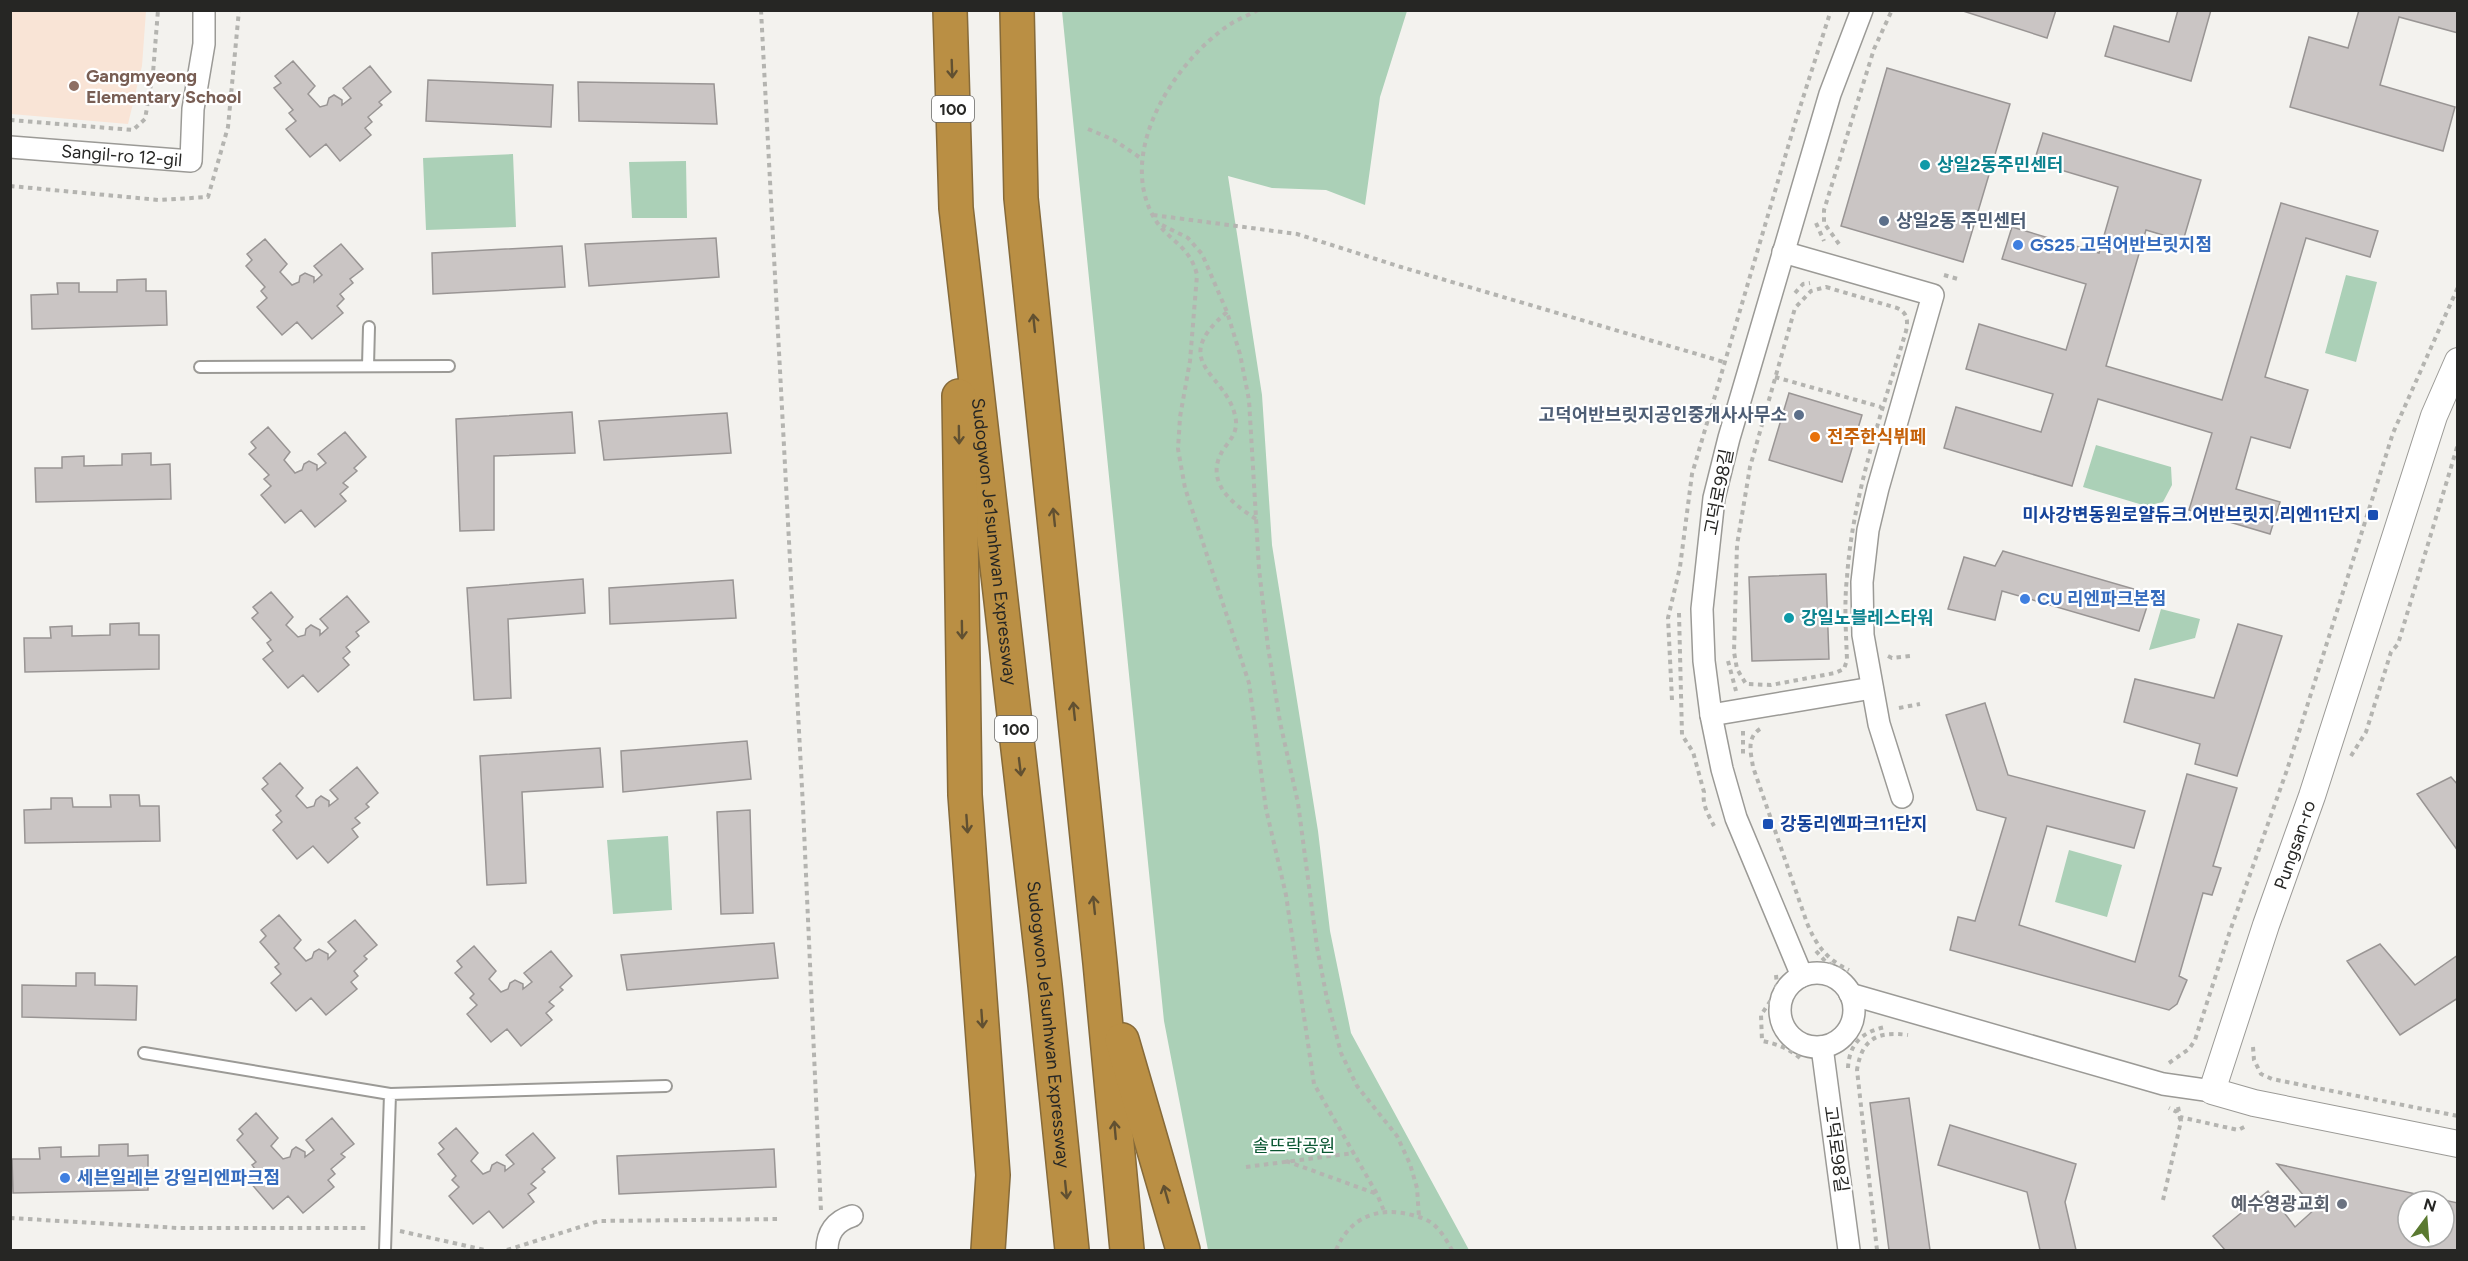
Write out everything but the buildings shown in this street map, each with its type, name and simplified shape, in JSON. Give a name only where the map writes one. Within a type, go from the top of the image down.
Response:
[{"type":"highway","name":"Sudogwon Je1sunhwan Expressway","points":[[950,10],[956,208],[1046,986],[1072,1251]]},
{"type":"highway","points":[[1017,10],[1021,198],[1100,963],[1127,1251]]},
{"type":"highway","points":[[956,208],[965,795],[993,1175],[1003,1251]]},
{"type":"highway","points":[[1100,963],[1183,1251]]},
{"type":"highway","points":[[988,1251],[993,1175]]},
{"type":"street","name":"Sangil-ro 12-gil","points":[[10,147],[191,161],[193,109],[204,44],[204,10]]},
{"type":"street","name":"고덕로98길","points":[[1802,976],[1736,818],[1722,769],[1711,715],[1704,661],[1702,609],[1714,498],[1729,438],[1830,94],[1862,10]]},
{"type":"street","points":[[1783,252],[1933,295],[1881,477],[1868,530],[1862,582],[1863,635],[1872,688],[1879,724],[1902,797]]},
{"type":"street","name":"Pungsan-ro","points":[[2212,1091],[2312,796],[2434,416],[2457,361]]},
{"type":"street","points":[[1711,715],[1872,688]]},
{"type":"street","points":[[1822,974],[1834,977],[1843,984],[1849,980],[1853,1017],[1842,1037],[1822,1047],[1810,1047],[1791,1036],[1780,1017],[1783,994],[1790,984],[1802,976],[1822,974]]},
{"type":"street","points":[[1849,980],[2163,1083],[2212,1091],[2254,1102],[2457,1144]]},
{"type":"street","name":"고덕로98길","points":[[1822,1047],[1849,1251]]},
{"type":"street","points":[[827,1251],[829,1235],[843,1221]]},
{"type":"lane","points":[[368,366],[369,327]]},
{"type":"lane","points":[[200,367],[449,366]]},
{"type":"lane","points":[[144,1053],[390,1094],[666,1086]]},
{"type":"lane","points":[[385,1251],[390,1094]]},
{"type":"path","points":[[10,120],[133,130],[145,119],[153,73],[158,10]]},
{"type":"path","points":[[761,10],[803,807],[821,1211],[843,1221]]},
{"type":"path","points":[[1258,10],[1229,25],[1194,57],[1163,100],[1147,131],[1142,159],[1143,183],[1152,215],[1158,224],[1187,250],[1194,262],[1197,274],[1190,362],[1180,417],[1178,448],[1185,488],[1205,543],[1249,683],[1266,809],[1286,895],[1314,1084],[1377,1194],[1384,1211]]},
{"type":"path","points":[[1848,249],[1838,244],[1824,223],[1824,210],[1874,49],[1892,10]]},
{"type":"path","points":[[1088,129],[1114,141],[1142,159]]},
{"type":"path","points":[[1152,215],[1297,234],[1724,362]]},
{"type":"path","points":[[1158,224],[1181,233],[1197,246],[1211,272],[1227,312],[1240,354],[1249,400],[1256,519],[1268,647],[1280,722],[1298,803],[1317,947],[1327,999],[1341,1053],[1357,1086],[1397,1136],[1410,1164],[1417,1188],[1419,1217]]},
{"type":"path","points":[[1936,273],[1958,279]]},
{"type":"path","points":[[1789,300],[1803,284],[1814,282]]},
{"type":"path","points":[[2168,1064],[2189,1049],[2195,1040],[2287,770],[2393,433],[2457,287]]},
{"type":"path","points":[[1818,288],[1836,289],[1897,308],[1903,311],[1907,318],[1906,331],[1864,474],[1854,525],[1846,578],[1847,660],[1844,669],[1835,673],[1771,685],[1746,684],[1737,669],[1734,652],[1737,545],[1750,467],[1775,377],[1795,308],[1811,291],[1818,288]]},
{"type":"path","points":[[1227,312],[1208,332],[1202,343],[1200,354],[1211,378],[1227,396],[1236,420],[1235,431],[1217,463],[1216,478],[1222,492],[1256,519]]},
{"type":"path","points":[[1775,377],[1884,407]]},
{"type":"path","points":[[2398,644],[2457,444]]},
{"type":"path","points":[[1725,652],[1735,687]]},
{"type":"path","points":[[1883,652],[1892,658],[1910,656]]},
{"type":"path","points":[[1681,693],[1682,735],[1687,743]]},
{"type":"path","points":[[1762,728],[1755,733],[1749,745],[1777,838],[1813,936],[1828,958],[1849,980]]},
{"type":"path","points":[[1744,736],[1745,765]]},
{"type":"path","points":[[1802,925],[1816,951],[1849,980]]},
{"type":"path","points":[[1761,1015],[1762,1041],[1794,1052],[1804,1061],[1806,1069]]},
{"type":"path","points":[[1848,1078],[1849,1055],[1855,1043],[1875,1029]]},
{"type":"path","points":[[1877,1251],[1858,1063],[1866,1045],[1875,1038],[1885,1034],[1909,1035]]},
{"type":"path","points":[[2253,1052],[2261,1074],[2272,1079],[2457,1116]]},
{"type":"path","points":[[2163,1105],[2177,1112],[2181,1121],[2163,1200]]},
{"type":"path","points":[[2180,1117],[2238,1131]]},
{"type":"path","points":[[1246,1167],[1354,1153]]},
{"type":"path","points":[[1286,1161],[1377,1194]]},
{"type":"path","points":[[1336,1251],[1349,1230],[1370,1215],[1384,1211],[1419,1217],[1431,1222],[1443,1235],[1452,1251]]},
{"type":"path","points":[[10,1218],[178,1228],[386,1228],[485,1251]]},
{"type":"path","points":[[507,1251],[599,1221],[781,1219]]},
{"type":"shaded area","name":"Gangmyeong Elementary School","points":[[10,11],[146,11],[142,66],[128,124],[11,114]]},
{"type":"green space","name":"솔뜨락공원","points":[[1062,11],[1407,11],[1380,97],[1365,205],[1326,190],[1272,188],[1228,176],[1262,395],[1272,545],[1318,831],[1330,931],[1351,1033],[1469,1250],[1208,1250],[1164,1021]]},
{"type":"green space","points":[[513,154],[516,227],[426,230],[423,158]]},
{"type":"green space","points":[[686,161],[687,218],[632,218],[629,162]]},
{"type":"green space","points":[[2346,275],[2377,282],[2356,362],[2325,353]]},
{"type":"green space","points":[[2096,445],[2171,467],[2172,485],[2163,502],[2146,506],[2083,487]]},
{"type":"green space","points":[[2161,609],[2200,619],[2195,638],[2149,650]]},
{"type":"green space","points":[[668,836],[672,910],[613,914],[607,840]]},
{"type":"green space","points":[[2069,850],[2122,865],[2107,917],[2055,902]]},
{"type":"place","name":"Gangmyeong Elementary School","points":[[74,86]]},
{"type":"place","name":"상일2동주민센터","points":[[1925,165]]},
{"type":"place","name":"상일2동 주민센터","points":[[1884,221]]},
{"type":"place","name":"GS25 고덕어반브릿지점","points":[[2018,245]]},
{"type":"place","name":"고덕어반브릿지공인중개사사무소","points":[[1799,415]]},
{"type":"place","name":"전주한식뷔페","points":[[1815,437]]},
{"type":"place","name":"미사강변동원로얄듀크.어반브릿지.리엔11단지","points":[[2373,515]]},
{"type":"place","name":"CU 리엔파크본점","points":[[2025,599]]},
{"type":"place","name":"강일노블레스타워","points":[[1789,618]]},
{"type":"place","name":"강동리엔파크11단지","points":[[1768,824]]},
{"type":"place","name":"세븐일레븐 강일리엔파크점","points":[[65,1178]]},
{"type":"place","name":"예수영광교회","points":[[2342,1204]]}]
